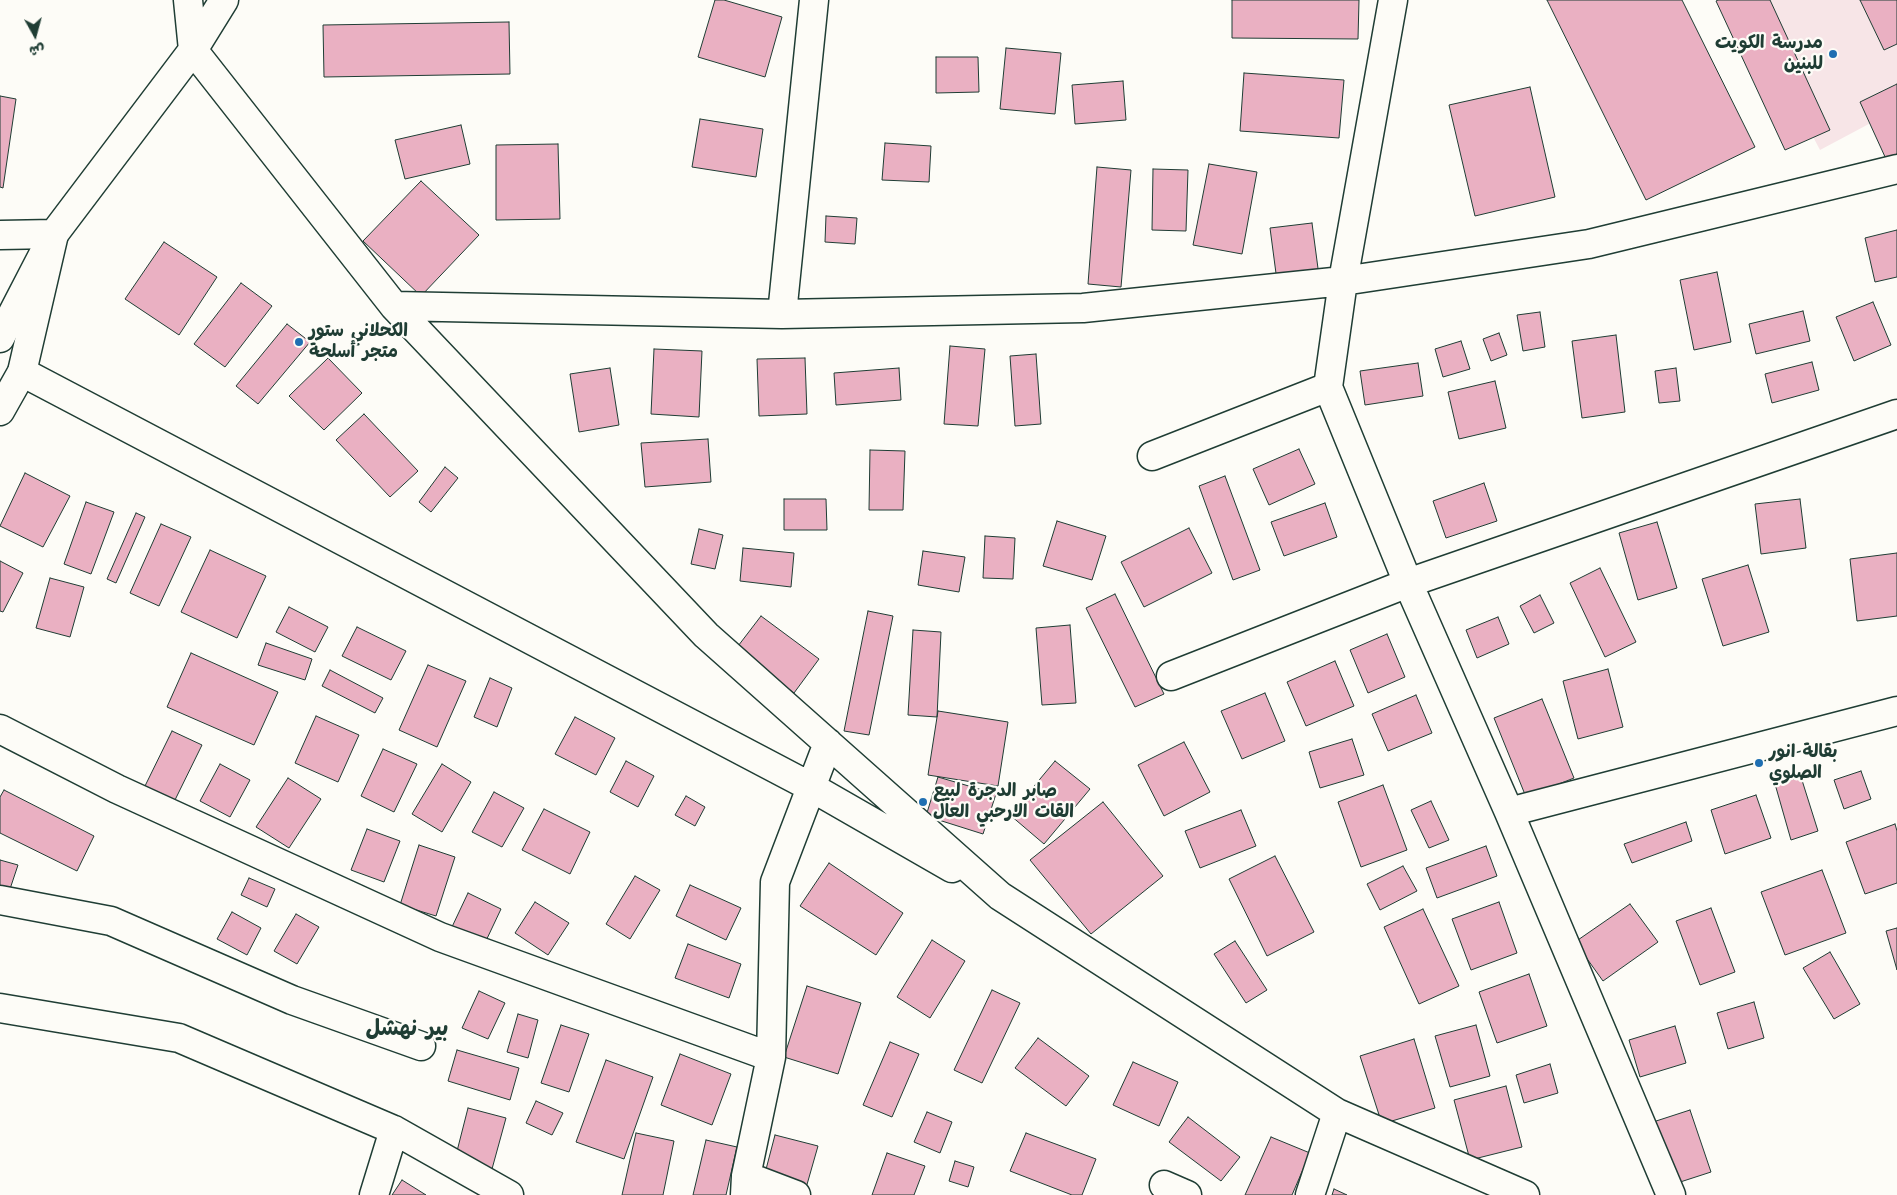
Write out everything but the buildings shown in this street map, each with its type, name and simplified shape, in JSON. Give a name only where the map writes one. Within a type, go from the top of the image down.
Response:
[{"type":"street","points":[[188,0],[193,50],[394,306],[706,635],[1000,896]]},
{"type":"street","points":[[0,300],[54,234],[193,50],[224,0]]},
{"type":"street","points":[[782,314],[814,0]]},
{"type":"street","points":[[1394,0],[1343,282],[1328,387],[1408,583],[1509,812],[1671,1195]]},
{"type":"street","points":[[394,306],[782,314],[1083,308],[1343,282],[1589,244],[1897,169]]},
{"type":"street","points":[[0,236],[54,234]]},
{"type":"street","points":[[0,338],[54,234]]},
{"type":"street","points":[[0,411],[22,372],[54,234]]},
{"type":"street","points":[[22,372],[811,788],[1000,896],[1337,1113],[1524,1195]]},
{"type":"street","points":[[1152,456],[1328,387]]},
{"type":"street","points":[[1171,676],[1408,583],[1897,414]]},
{"type":"street","points":[[1509,812],[1897,711]]},
{"type":"street","points":[[0,729],[116,789],[440,937],[771,1057]]},
{"type":"street","points":[[796,1195],[745,1185],[771,1057],[775,882],[828,742]]},
{"type":"street","points":[[0,900],[111,921],[292,1000],[421,1046]]},
{"type":"street","points":[[0,1008],[179,1038],[394,1130],[509,1195]]},
{"type":"street","points":[[1310,1195],[1337,1113]]},
{"type":"street","points":[[374,1195],[394,1130]]},
{"type":"shaded area","name":"مدرسة الكويت للبنين","points":[[1741,0],[1897,0],[1897,109],[1820,150]]},
{"type":"place","name":"مدرسة الكويت للبنين","points":[[1833,54]]},
{"type":"place","name":"الكحلاني ستور متجر أسلحة","points":[[299,342]]},
{"type":"place","name":"بقالة انور الصلوي","points":[[1759,763]]},
{"type":"place","name":"صابر الدجرة لبيع القات الارحبي العال","points":[[923,802]]},
{"type":"district","name":"بير نهشل","points":[[407,1030]]}]
